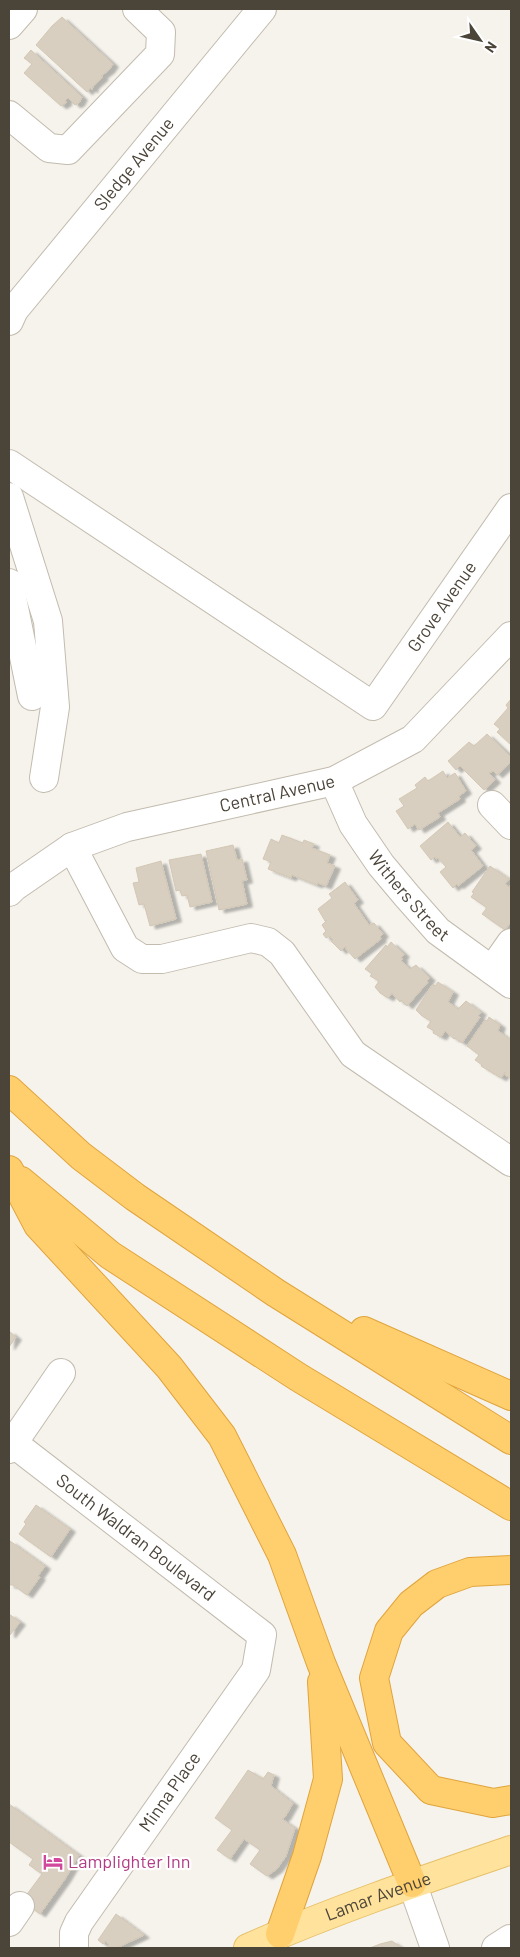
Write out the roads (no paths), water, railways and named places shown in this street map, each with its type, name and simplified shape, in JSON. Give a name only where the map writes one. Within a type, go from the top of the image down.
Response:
[{"type":"highway","points":[[9,1090],[81,1156],[135,1197],[276,1293],[511,1440]]},
{"type":"highway","points":[[9,1170],[110,1255],[298,1377],[511,1506]]},
{"type":"highway","points":[[9,1170],[38,1225],[169,1367],[222,1436],[282,1556],[321,1663],[412,1884]]},
{"type":"highway","points":[[276,1293],[511,1396]]},
{"type":"highway","points":[[511,1570],[470,1572],[437,1584],[411,1604],[389,1631],[374,1678],[387,1743],[431,1790],[493,1803],[511,1800]]},
{"type":"highway","points":[[280,1934],[307,1856],[328,1779],[321,1663]]},
{"type":"main road","name":"Lamar Avenue","points":[[248,1948],[412,1884],[511,1850]]},
{"type":"street","points":[[9,25],[23,9]]},
{"type":"street","points":[[9,115],[49,148],[68,150],[160,54],[161,32],[137,9]]},
{"type":"street","name":"Sledge Avenue","points":[[9,321],[14,310],[262,9]]},
{"type":"street","name":"Grove Avenue","points":[[9,464],[374,706],[511,508]]},
{"type":"street","points":[[9,497],[48,621],[31,696]]},
{"type":"street","points":[[28,560],[9,582],[31,696]]},
{"type":"street","name":"Central Avenue","points":[[9,892],[72,848],[127,827],[334,781],[413,739],[511,636]]},
{"type":"street","points":[[31,696],[55,707],[44,778]]},
{"type":"street","name":"Withers Street","points":[[334,781],[354,824],[386,871],[438,931],[501,977]]},
{"type":"street","points":[[492,805],[511,825]]},
{"type":"street","points":[[72,848],[125,948],[142,959],[162,959],[251,938],[268,942],[282,953],[353,1054],[511,1162]]},
{"type":"street","points":[[501,977],[511,942]]},
{"type":"street","points":[[10,1444],[61,1373]]},
{"type":"street","name":"South Waldran Boulevard","points":[[10,1444],[262,1635]]},
{"type":"street","name":"Minna Place","points":[[74,1948],[74,1933],[79,1922],[256,1670],[262,1635]]},
{"type":"street","points":[[412,1884],[435,1948]]},
{"type":"place","name":"Lamplighter Inn","points":[[53,1862]]}]
